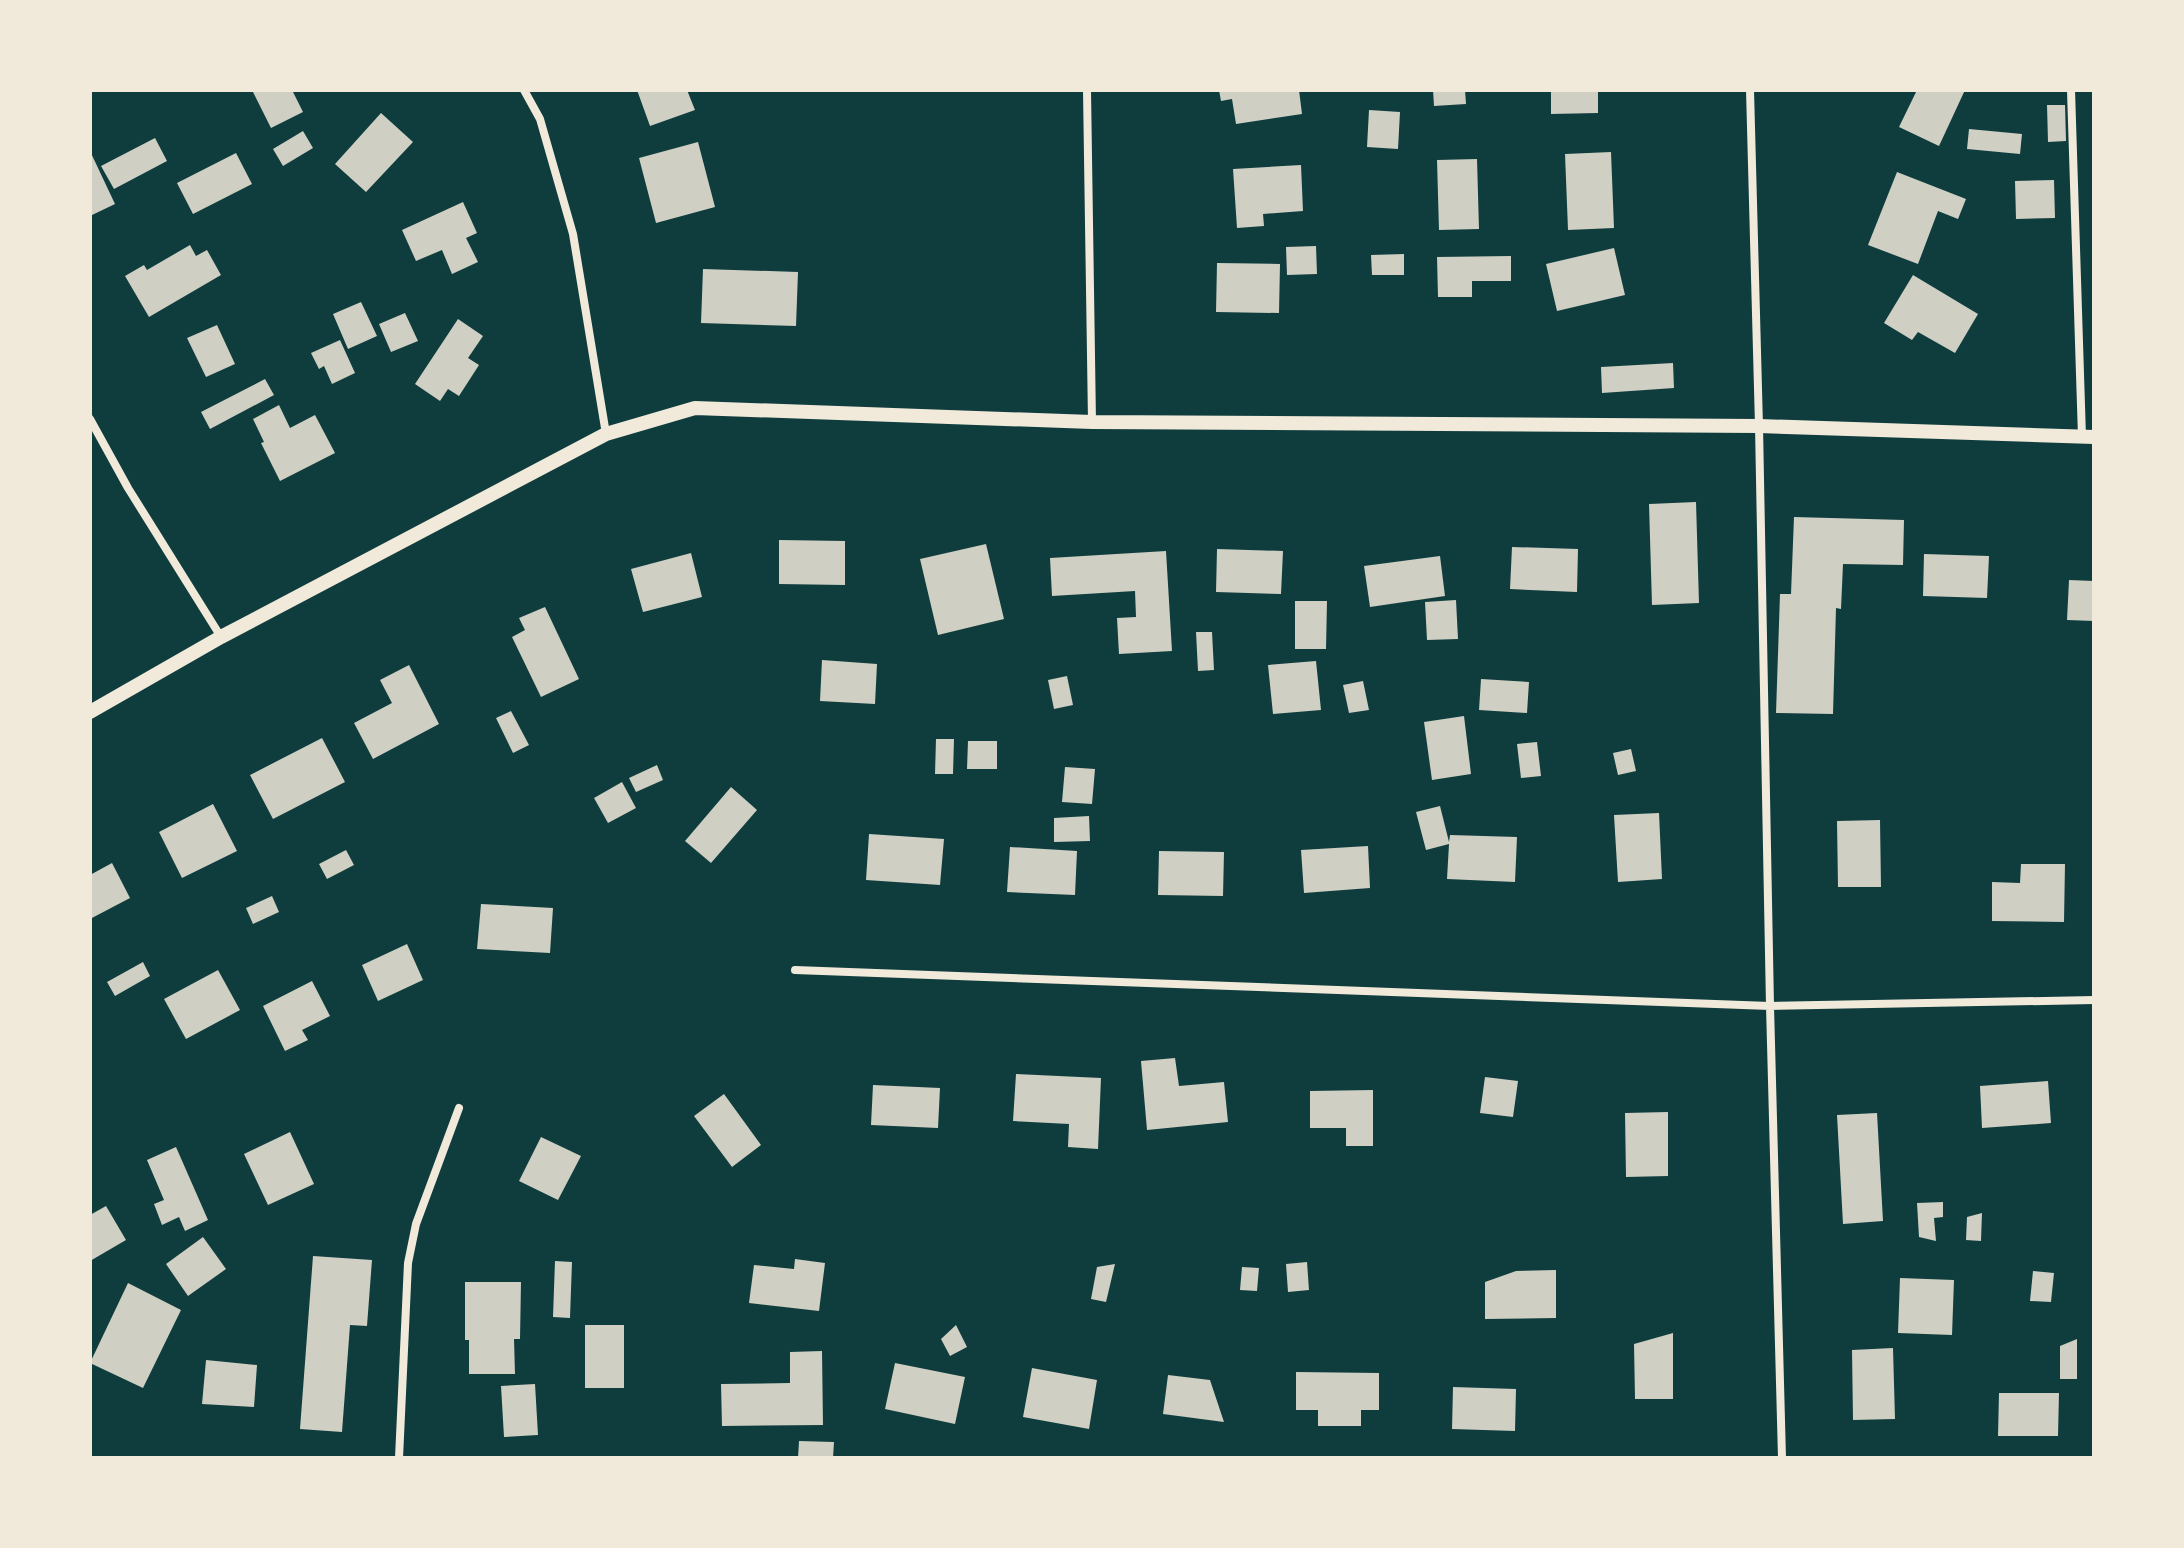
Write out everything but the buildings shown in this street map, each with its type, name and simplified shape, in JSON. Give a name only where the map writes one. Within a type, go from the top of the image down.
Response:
[{"type":"street","points":[[524,90],[540,119],[573,234],[606,434]]},
{"type":"street","points":[[1087,90],[1092,422]]},
{"type":"street","points":[[1750,90],[1782,1458]]},
{"type":"street","points":[[90,712],[221,637],[606,434],[695,408],[1092,422],[1759,426],[2088,437],[2071,90]]},
{"type":"street","points":[[90,419],[128,488],[221,637]]},
{"type":"street","points":[[795,970],[1770,1006],[2094,1000]]},
{"type":"street","points":[[399,1458],[408,1263],[416,1224],[459,1108]]}]
